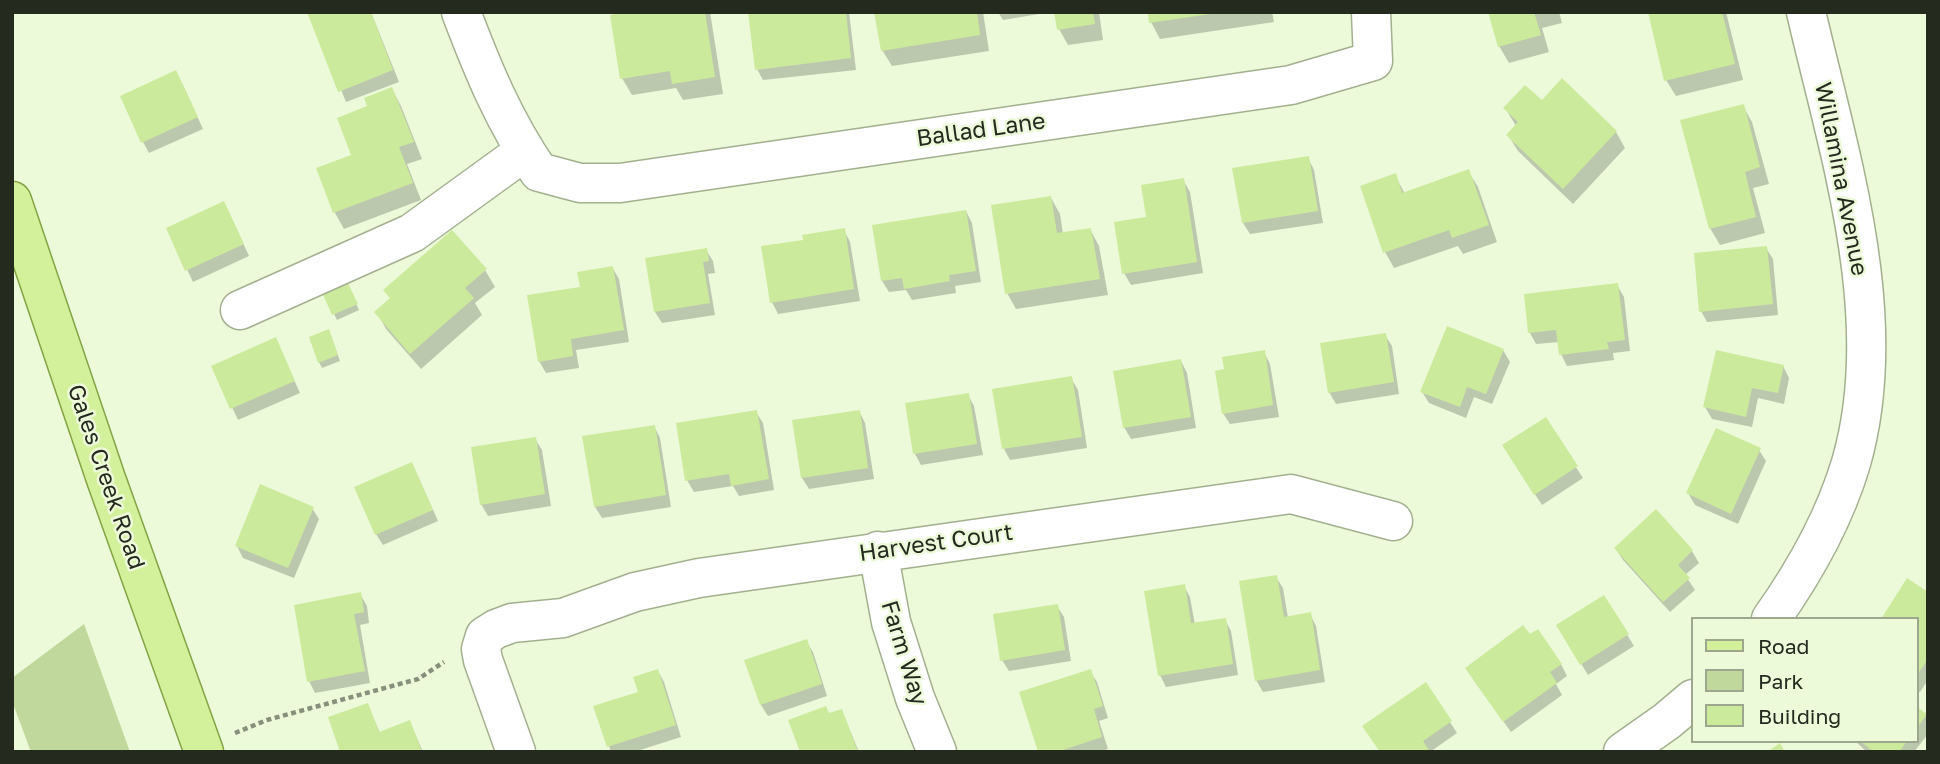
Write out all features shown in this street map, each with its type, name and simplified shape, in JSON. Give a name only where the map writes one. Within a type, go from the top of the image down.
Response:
[{"type":"main road","name":"Gales Creek Road","points":[[12,201],[106,479],[202,749]]},
{"type":"street","points":[[240,310],[412,233],[532,162],[512,132],[486,79],[461,12]]},
{"type":"street","name":"Ballad Lane","points":[[532,162],[580,183],[620,183],[1291,85],[1373,61],[1371,12]]},
{"type":"street","name":"Willamina Avenue","points":[[1772,617],[1795,584],[1833,513],[1852,462],[1866,361],[1867,316],[1853,215],[1806,12]]},
{"type":"street","name":"Harvest Court","points":[[485,636],[512,623],[563,618],[635,592],[699,578],[1291,494],[1393,521]]},
{"type":"street","name":"Farm Way","points":[[878,551],[891,622],[915,698],[937,752]]},
{"type":"street","points":[[485,636],[481,649],[483,660],[516,752]]},
{"type":"street","points":[[1623,752],[1667,722],[1692,700]]},
{"type":"path","points":[[202,749],[267,720],[418,679],[485,636]]},
{"type":"green space","points":[[84,624],[130,752],[31,752],[12,701],[12,678]]},
{"type":"building","points":[[307,12],[371,12],[393,70],[338,92]]},
{"type":"building","points":[[624,12],[705,12],[715,77],[672,84],[670,71],[620,79],[610,15]]},
{"type":"building","points":[[748,12],[846,12],[851,58],[755,70]]},
{"type":"building","points":[[874,12],[977,12],[980,35],[881,51]]},
{"type":"building","points":[[1054,12],[1093,12],[1095,24],[1057,30]]},
{"type":"building","points":[[1148,12],[1210,12],[1210,14],[1149,23]]},
{"type":"building","points":[[1488,12],[1534,12],[1541,35],[1498,47]]},
{"type":"building","points":[[1648,12],[1722,12],[1735,64],[1664,81]]},
{"type":"building","points":[[176,70],[198,117],[141,143],[120,96]]},
{"type":"building","points":[[1562,78],[1617,131],[1563,189],[1506,135],[1518,122],[1503,108],[1525,85],[1542,100]]},
{"type":"building","points":[[392,87],[414,142],[399,147],[413,183],[333,213],[316,168],[351,155],[337,118],[367,106],[364,98]]},
{"type":"building","points":[[1744,104],[1760,167],[1745,172],[1756,217],[1709,229],[1680,120]]},
{"type":"building","points":[[1309,156],[1318,211],[1242,223],[1232,168]]},
{"type":"building","points":[[1469,169],[1489,225],[1452,238],[1449,230],[1383,253],[1360,186],[1396,173],[1402,193]]},
{"type":"building","points":[[1184,178],[1197,262],[1122,274],[1114,222],[1146,217],[1141,185]]},
{"type":"building","points":[[1051,196],[1057,233],[1091,228],[1100,279],[1005,294],[991,205]]},
{"type":"building","points":[[224,201],[244,244],[185,271],[166,228]]},
{"type":"building","points":[[966,210],[976,271],[949,275],[950,281],[904,289],[902,278],[881,281],[872,225]]},
{"type":"building","points":[[845,228],[854,289],[770,303],[761,246],[803,240],[802,235]]},
{"type":"building","points":[[452,230],[487,269],[465,288],[474,298],[410,354],[374,312],[390,298],[383,290]]},
{"type":"building","points":[[1767,246],[1773,304],[1699,312],[1694,253]]},
{"type":"building","points":[[707,248],[709,261],[703,262],[710,303],[654,312],[645,258]]},
{"type":"building","points":[[613,266],[624,330],[571,339],[573,356],[538,362],[527,295],[580,287],[577,272]]},
{"type":"building","points":[[346,279],[358,304],[332,315],[321,290]]},
{"type":"building","points":[[1618,283],[1625,340],[1607,342],[1609,349],[1559,355],[1556,330],[1528,333],[1524,294]]},
{"type":"building","points":[[1447,326],[1504,349],[1486,394],[1467,387],[1460,407],[1420,392]]},
{"type":"building","points":[[329,329],[338,355],[318,363],[309,337]]},
{"type":"building","points":[[1386,333],[1394,382],[1328,393],[1320,343]]},
{"type":"building","points":[[276,337],[295,381],[230,409],[211,366]]},
{"type":"building","points":[[1265,350],[1273,405],[1222,414],[1215,371],[1224,369],[1222,357]]},
{"type":"building","points":[[1716,350],[1784,365],[1778,393],[1752,388],[1746,417],[1703,407]]},
{"type":"building","points":[[1181,359],[1191,417],[1123,428],[1113,371]]},
{"type":"building","points":[[1072,376],[1082,437],[1002,449],[992,389]]},
{"type":"building","points":[[969,393],[977,444],[913,454],[905,403]]},
{"type":"building","points":[[757,410],[769,479],[731,486],[729,474],[685,481],[676,423]]},
{"type":"building","points":[[860,410],[868,468],[801,478],[792,420]]},
{"type":"building","points":[[1546,417],[1578,466],[1534,495],[1502,445]]},
{"type":"building","points":[[655,425],[666,495],[594,507],[582,436]]},
{"type":"building","points":[[1716,428],[1761,448],[1731,514],[1686,493]]},
{"type":"building","points":[[536,437],[545,494],[480,505],[471,447]]},
{"type":"building","points":[[412,462],[433,510],[375,535],[354,487]]},
{"type":"building","points":[[260,484],[314,507],[288,568],[235,546]]},
{"type":"building","points":[[1656,509],[1693,550],[1678,565],[1690,578],[1663,602],[1614,548]]},
{"type":"building","points":[[1277,575],[1284,617],[1311,612],[1320,670],[1255,681],[1239,581]]},
{"type":"building","points":[[1907,578],[1928,592],[1928,663],[1926,662],[1919,672],[1919,617],[1882,617]]},
{"type":"building","points":[[1185,584],[1191,623],[1226,618],[1233,664],[1158,676],[1144,591]]},
{"type":"building","points":[[361,592],[364,612],[354,614],[365,671],[307,682],[294,605]]},
{"type":"building","points":[[1604,595],[1629,634],[1580,665],[1556,625]]},
{"type":"building","points":[[1058,604],[1065,650],[1000,661],[993,614]]},
{"type":"building","points":[[1523,625],[1530,634],[1538,629],[1562,664],[1550,672],[1557,683],[1503,722],[1465,668]]},
{"type":"building","points":[[807,639],[822,684],[760,705],[744,660]]},
{"type":"building","points":[[658,669],[676,725],[607,747],[593,706],[638,692],[633,677]]},
{"type":"building","points":[[1091,669],[1103,706],[1094,709],[1102,737],[1057,752],[1038,752],[1019,692]]},
{"type":"building","points":[[1426,682],[1452,721],[1423,741],[1430,752],[1380,752],[1362,726]]},
{"type":"building","points":[[368,703],[379,732],[410,720],[422,752],[340,752],[328,717]]},
{"type":"building","points":[[826,706],[829,713],[842,709],[858,752],[800,752],[788,720]]},
{"type":"building","points":[[1919,708],[1927,714],[1919,725]]},
{"type":"building","points":[[1780,743],[1785,752],[1767,752]]},
{"type":"building","points":[[1863,743],[1906,743],[1899,752],[1874,752]]}]
